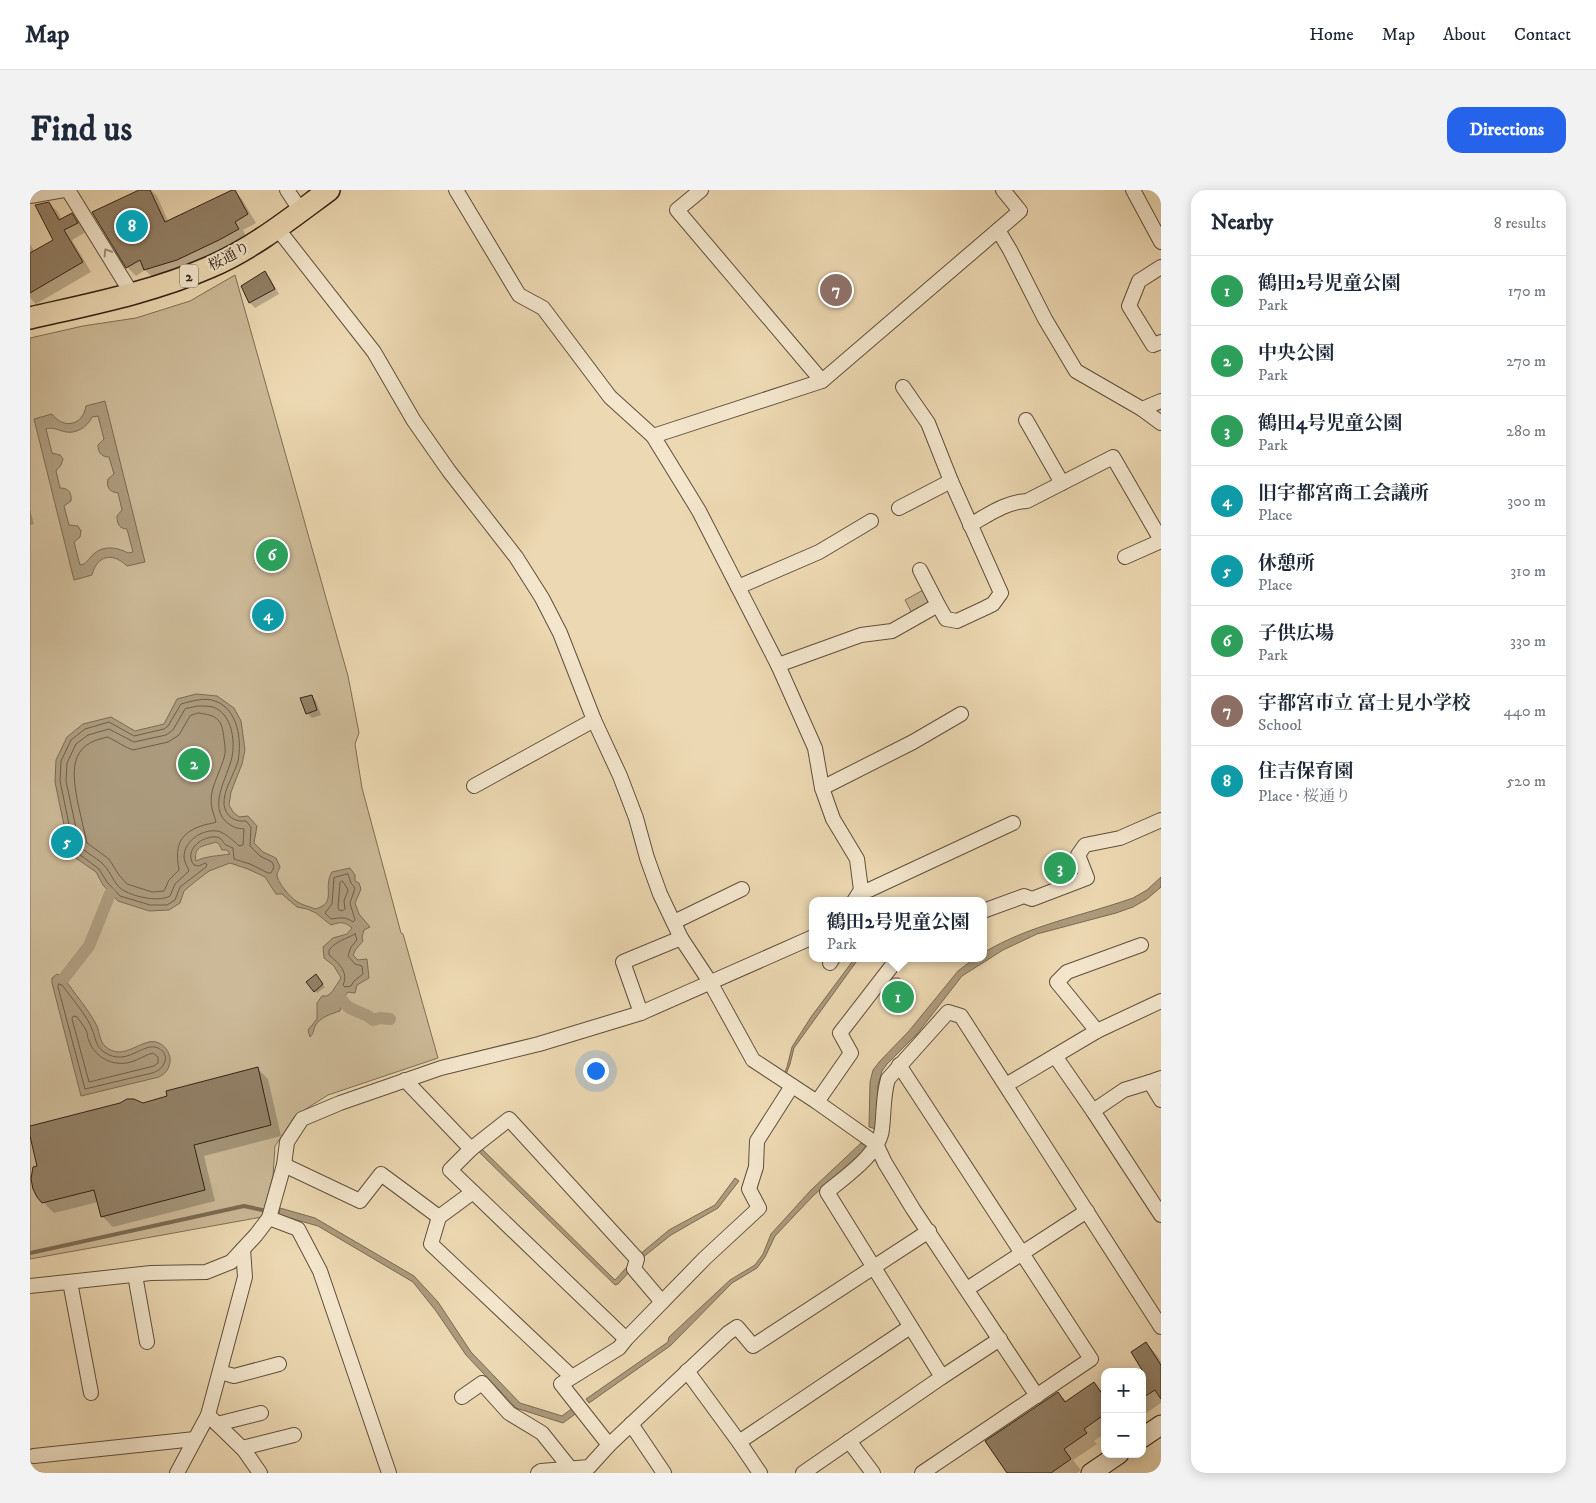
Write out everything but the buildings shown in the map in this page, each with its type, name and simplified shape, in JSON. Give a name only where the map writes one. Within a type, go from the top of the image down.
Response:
[{"type":"main road","name":"桜通り","points":[[30,318],[132,294],[212,267],[254,244],[329,190]]},
{"type":"street","points":[[30,196],[64,190]]},
{"type":"street","points":[[68,190],[132,294]]},
{"type":"street","points":[[287,190],[301,211]]},
{"type":"street","points":[[456,190],[519,295],[543,308],[610,397],[653,436],[699,511],[778,665],[815,748],[822,788],[833,819],[857,860],[858,895],[1013,823]]},
{"type":"street","points":[[701,190],[677,210],[822,381]]},
{"type":"street","points":[[653,436],[822,381],[1020,211],[1003,190]]},
{"type":"street","points":[[1133,190],[1161,242]]},
{"type":"street","points":[[277,228],[374,352],[414,421],[516,557],[542,598],[560,633],[594,720],[620,776],[636,818],[646,858],[660,894],[681,938],[710,982],[753,1060],[870,1140],[1037,1396]]},
{"type":"street","points":[[998,230],[1045,319],[1076,370],[1142,409],[1161,423]]},
{"type":"street","points":[[1161,267],[1139,281],[1129,306],[1153,345],[1161,342]]},
{"type":"street","points":[[903,387],[928,423],[951,481],[1001,593],[993,604],[957,621],[946,619],[920,570]]},
{"type":"street","points":[[1142,409],[1161,401]]},
{"type":"street","points":[[1026,420],[1062,483]]},
{"type":"street","points":[[970,525],[1006,505],[1026,501],[1113,457],[1161,541],[1124,557]]},
{"type":"street","points":[[899,508],[951,481]]},
{"type":"street","points":[[738,587],[819,552],[871,522]]},
{"type":"street","points":[[778,665],[861,635],[892,631],[938,605]]},
{"type":"street","points":[[822,788],[913,742],[961,714]]},
{"type":"street","points":[[474,786],[594,720]]},
{"type":"street","points":[[987,909],[1024,896],[1032,899],[1087,878],[1078,855],[1085,846],[1120,838],[1161,820]]},
{"type":"street","points":[[674,922],[742,888]]},
{"type":"street","points":[[641,1013],[623,962],[681,938]]},
{"type":"street","points":[[30,1286],[151,1273],[206,1272],[230,1262],[269,1218],[284,1166],[287,1142],[302,1119],[441,1068],[539,1044],[641,1013],[809,939]]},
{"type":"street","points":[[1097,1031],[1057,982],[1067,972],[1140,945]]},
{"type":"street","points":[[817,1102],[851,1053],[840,1033],[895,962]]},
{"type":"street","points":[[1006,1085],[1097,1031],[1161,1002]]},
{"type":"street","points":[[942,1377],[827,1192],[870,1140],[882,1131],[885,1089],[888,1079],[948,1012],[961,1016],[1161,1327]]},
{"type":"street","points":[[1055,1056],[1161,1215]]},
{"type":"street","points":[[899,1065],[1091,1359],[922,1473]]},
{"type":"street","points":[[405,1080],[472,1149]]},
{"type":"street","points":[[1093,1111],[1124,1090],[1155,1080],[1161,1100]]},
{"type":"street","points":[[609,1445],[561,1384],[571,1376],[619,1348],[626,1338],[705,1258],[759,1208],[749,1189],[756,1167],[757,1141],[792,1086]]},
{"type":"street","points":[[626,1338],[450,1170],[472,1149],[509,1119],[637,1259],[634,1269],[662,1302]]},
{"type":"street","points":[[284,1166],[360,1201],[381,1174],[439,1217]]},
{"type":"street","points":[[473,1192],[439,1217],[431,1244],[571,1376]]},
{"type":"street","points":[[967,1290],[1086,1211]]},
{"type":"street","points":[[269,1218],[298,1229],[320,1272],[389,1473]]},
{"type":"street","points":[[538,1473],[541,1470],[572,1471],[589,1467],[609,1445],[728,1332],[737,1327],[752,1346],[929,1232]]},
{"type":"street","points":[[177,1473],[195,1439],[213,1419],[220,1372],[246,1277],[243,1249]]},
{"type":"street","points":[[135,1275],[147,1342]]},
{"type":"street","points":[[70,1282],[91,1393]]},
{"type":"street","points":[[739,1442],[910,1327]]},
{"type":"street","points":[[803,1473],[1000,1339]]},
{"type":"street","points":[[220,1372],[234,1376],[279,1364]]},
{"type":"street","points":[[687,1371],[760,1473]]},
{"type":"street","points":[[462,1396],[482,1383],[509,1413],[542,1433],[572,1471]]},
{"type":"street","points":[[213,1419],[261,1412]]},
{"type":"street","points":[[213,1419],[242,1448],[260,1473]]},
{"type":"street","points":[[631,1424],[664,1473]]},
{"type":"street","points":[[1146,1435],[1161,1425]]},
{"type":"street","points":[[242,1448],[294,1435]]},
{"type":"street","points":[[34,1456],[195,1439]]},
{"type":"street","points":[[849,1441],[873,1473]]},
{"type":"street","points":[[1091,1473],[1113,1458]]},
{"type":"shaded area","points":[[235,275],[348,676],[359,733],[355,744],[362,788],[401,933],[403,934],[438,1058],[328,1095],[295,1116],[275,1146],[273,1176],[262,1217],[30,1259],[30,338],[83,326],[136,318],[190,301]]},
{"type":"shaded area","points":[[925,589],[929,599],[927,607],[913,615],[905,600]]},
{"type":"shaded area","points":[[1066,858],[1073,875],[1056,882],[1047,860],[1058,861]]},
{"type":"shaded area","points":[[892,978],[899,978],[912,990],[899,1005],[882,990]]},
{"type":"water","points":[[105,401],[145,562],[127,566],[111,557],[106,558],[98,563],[92,575],[74,580],[34,419],[52,414],[62,422],[72,423],[81,418],[86,406]],"holes":[[[98,416],[104,439],[98,445],[99,450],[102,455],[109,457],[114,474],[108,479],[108,487],[111,491],[118,493],[122,510],[117,516],[117,521],[120,527],[127,529],[133,552],[128,553],[113,548],[103,549],[80,565],[74,542],[80,537],[81,531],[78,526],[69,525],[64,506],[71,501],[71,495],[67,490],[60,488],[56,471],[63,459],[60,455],[52,453],[46,429],[50,428],[66,432],[75,431],[86,425],[92,417]]]},
{"type":"water","points":[[196,694],[217,696],[234,708],[241,721],[245,750],[242,764],[231,792],[229,805],[239,817],[248,816],[257,826],[254,843],[263,852],[276,858],[280,867],[277,877],[290,896],[298,902],[315,909],[326,903],[328,899],[328,884],[332,872],[350,868],[355,875],[355,881],[359,883],[361,889],[355,903],[359,914],[370,927],[364,930],[363,941],[353,955],[358,960],[367,959],[369,978],[357,985],[355,993],[348,992],[342,1000],[340,1011],[320,1020],[310,1037],[308,1030],[317,1019],[317,1003],[322,996],[327,996],[332,992],[341,978],[334,966],[324,958],[323,947],[333,938],[347,934],[352,928],[347,924],[337,923],[331,925],[316,913],[297,907],[282,894],[276,894],[265,877],[230,863],[209,871],[196,881],[184,891],[180,903],[169,910],[149,911],[118,901],[103,885],[96,872],[70,854],[55,782],[56,760],[67,737],[83,724],[111,717],[135,731],[164,724],[177,699]],"holes":[[[216,842],[222,850],[227,850],[230,854],[196,861],[198,849]]]},
{"type":"water","points":[[1161,877],[1161,887],[1147,899],[1133,907],[1037,934],[1003,950],[987,960],[987,951],[1019,935],[1133,898],[1147,890]]},
{"type":"water","points":[[852,962],[856,962],[794,1048],[785,1077],[783,1076],[792,1047],[811,1017]]},
{"type":"water","points":[[970,962],[984,962],[962,976],[917,1034],[882,1071],[878,1085],[876,1129],[869,1127],[870,1082],[873,1070],[909,1031],[958,971]]},
{"type":"water","points":[[57,974],[64,978],[90,1014],[106,1047],[122,1052],[149,1042],[158,1043],[166,1048],[170,1057],[169,1066],[165,1073],[159,1077],[81,1096],[52,983],[52,978]]},
{"type":"water","points":[[861,1143],[868,1147],[813,1196],[775,1236],[765,1257],[757,1268],[732,1283],[670,1346],[589,1403],[586,1399],[668,1342],[669,1337],[730,1280],[755,1265],[763,1254],[771,1234],[811,1190]]},
{"type":"water","points":[[482,1149],[615,1280],[627,1267],[631,1270],[615,1285],[479,1152]]},
{"type":"water","points":[[735,1178],[739,1181],[718,1208],[671,1235],[642,1258],[639,1255],[669,1230],[715,1205]]},
{"type":"water","points":[[280,1208],[315,1218],[414,1276],[438,1302],[471,1352],[520,1403],[562,1416],[574,1407],[578,1412],[563,1423],[516,1408],[466,1355],[436,1311],[413,1282],[318,1226],[279,1215]]},
{"type":"waterway","points":[[64,978],[89,946],[110,894]]},
{"type":"waterway","points":[[342,1000],[349,1007],[373,1020],[380,1018],[390,1019]]},
{"type":"waterway","points":[[30,1253],[244,1206],[267,1211]]},
{"type":"place","name":"住吉保育園","points":[[132,226]]},
{"type":"place","name":"宇都宮市立 富士見小学校","points":[[836,290]]},
{"type":"place","name":"子供広場","points":[[272,555]]},
{"type":"place","name":"旧宇都宮商工会議所","points":[[268,615]]},
{"type":"place","name":"中央公園","points":[[194,764]]},
{"type":"place","name":"休憩所","points":[[67,842]]},
{"type":"place","name":"鶴田4号児童公園","points":[[1060,868]]},
{"type":"place","name":"鶴田2号児童公園","points":[[898,997]]}]
